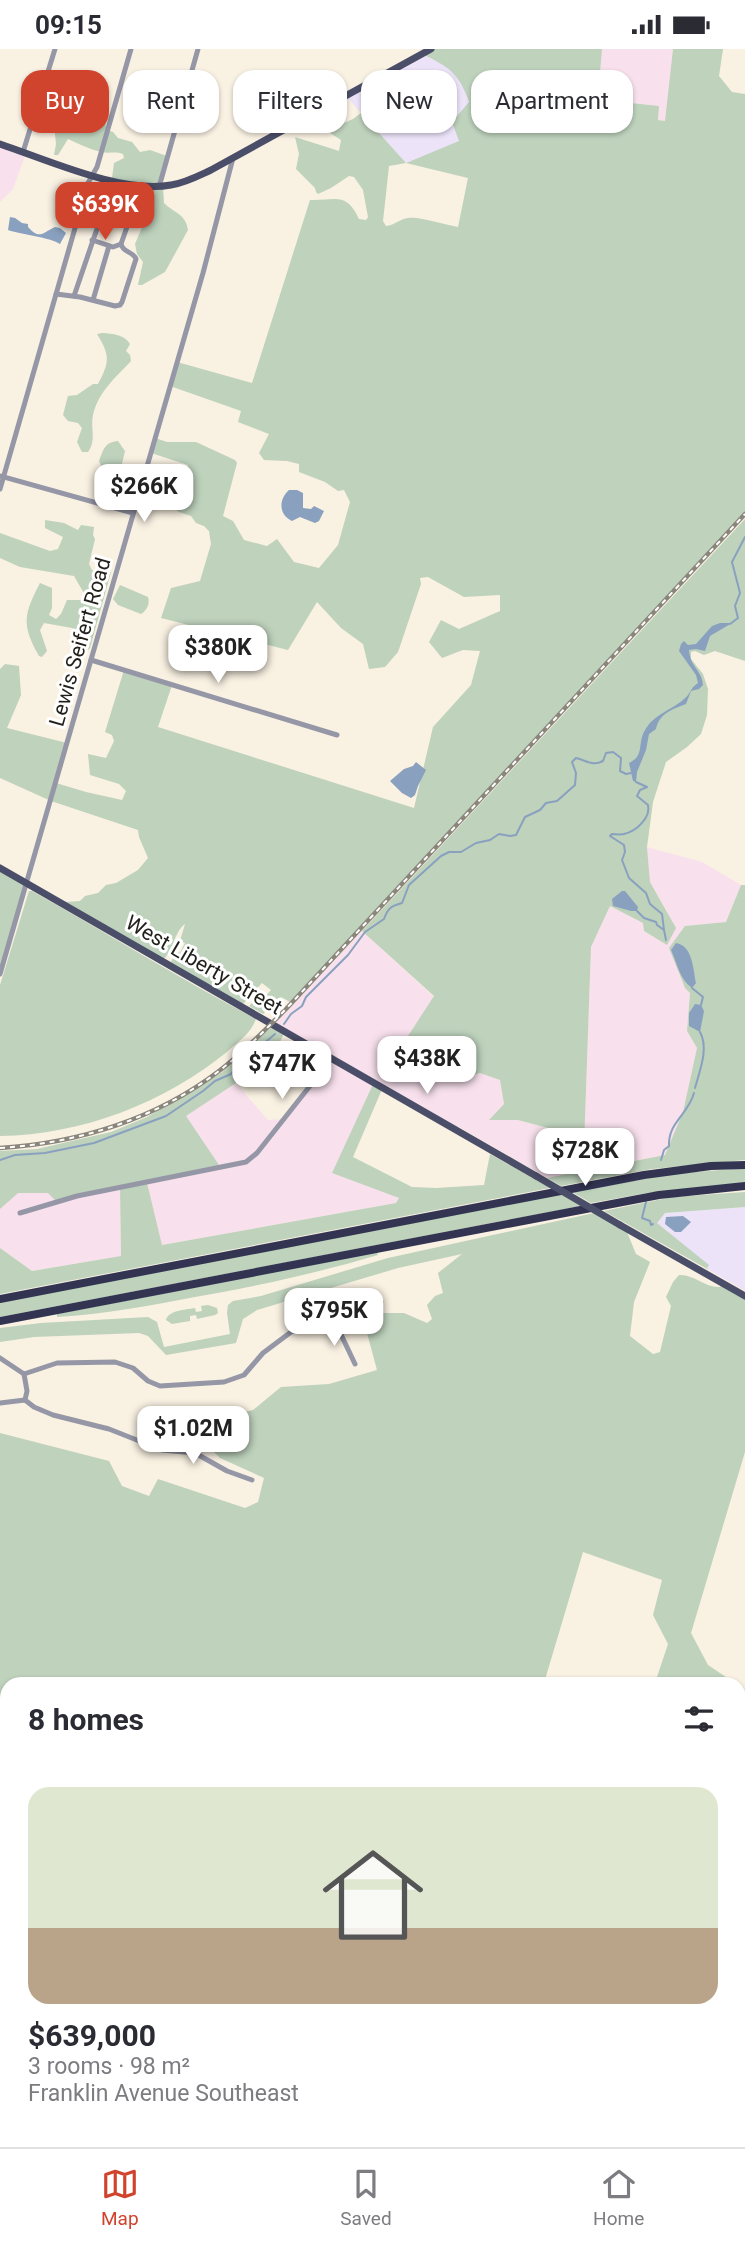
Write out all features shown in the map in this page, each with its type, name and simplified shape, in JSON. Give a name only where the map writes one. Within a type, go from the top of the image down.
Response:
[{"type":"highway","points":[[0,1299],[633,1177],[676,1170],[745,1165]]},
{"type":"highway","points":[[0,1321],[659,1195],[745,1186]]},
{"type":"main road","points":[[0,144],[113,182],[159,187],[185,181],[233,157],[431,49]]},
{"type":"main road","name":"West Liberty Street","points":[[0,868],[745,1296]]},
{"type":"street","points":[[23,152],[55,49]]},
{"type":"street","points":[[0,489],[88,183],[93,176],[131,49]]},
{"type":"street","points":[[159,187],[198,49]]},
{"type":"street","name":"Lewis Seifert Road","points":[[0,974],[203,273],[233,157]]},
{"type":"street","points":[[74,296],[113,182]]},
{"type":"street","points":[[56,295],[74,296],[115,306],[122,302],[136,259],[124,250],[121,244],[131,205],[109,196]]},
{"type":"street","points":[[92,240],[113,247],[121,244]]},
{"type":"street","points":[[93,300],[109,246]]},
{"type":"street","points":[[2,476],[133,513]]},
{"type":"street","points":[[92,660],[337,736]]},
{"type":"street","points":[[20,1213],[77,1196],[248,1161],[332,1058]]},
{"type":"street","points":[[24,1374],[57,1363],[115,1362],[127,1365],[148,1381],[160,1386],[224,1382],[244,1375],[264,1353],[291,1332],[336,1324],[347,1314],[381,1302]]},
{"type":"street","points":[[336,1324],[355,1364]]},
{"type":"street","points":[[0,1358],[24,1374],[27,1391],[25,1400]]},
{"type":"street","points":[[0,1403],[25,1400],[53,1415],[109,1429],[167,1451],[194,1453],[252,1481]]},
{"type":"shaded area","points":[[602,49],[673,49],[666,121],[658,120],[659,106],[633,103],[633,70],[600,70]]},
{"type":"shaded area","points":[[422,54],[447,65],[451,70],[393,70]]},
{"type":"shaded area","points":[[457,76],[462,82],[469,103],[460,141],[406,163],[379,133],[457,133]]},
{"type":"shaded area","points":[[361,88],[361,113],[347,97]]},
{"type":"shaded area","points":[[0,144],[26,153],[13,189],[0,202]]},
{"type":"shaded area","points":[[647,847],[702,862],[741,885],[726,922],[685,926],[678,972],[690,993],[687,1031],[697,1048],[683,1112],[665,1155],[547,1178],[374,1082],[333,1173],[399,1198],[396,1203],[162,1245],[146,1183],[220,1168],[185,1116],[236,1083],[268,1120],[284,1119],[331,1058],[274,1025],[362,931],[434,997],[409,1036],[458,1079],[480,1073],[500,1079],[504,1104],[490,1119],[518,1120],[548,1128],[584,1147],[591,947],[610,906],[643,923],[644,931],[667,945],[668,913],[650,882]]},
{"type":"shaded area","points":[[120,1188],[121,1256],[31,1271],[0,1248],[0,1209],[18,1192],[48,1193]]},
{"type":"shaded area","points":[[745,1207],[745,1291],[706,1268],[709,1266],[657,1223],[665,1213]]},
{"type":"green space","points":[[431,49],[602,49],[600,70],[471,70],[471,133],[633,133],[633,103],[659,106],[658,120],[665,121],[673,49],[723,49],[719,76],[732,92],[745,94],[745,514],[292,1003],[281,997],[263,1014],[249,1006],[260,995],[264,998],[271,990],[262,983],[243,1004],[171,962],[185,943],[180,941],[185,924],[178,931],[164,959],[66,902],[80,901],[85,896],[98,893],[106,885],[116,883],[138,870],[148,858],[138,830],[51,801],[0,778],[0,669],[5,664],[19,666],[21,695],[7,728],[67,743],[56,783],[122,800],[126,791],[119,784],[90,775],[88,754],[106,758],[114,741],[112,735],[105,732],[124,670],[172,685],[158,727],[414,808],[433,727],[471,685],[480,651],[463,650],[442,658],[429,642],[441,620],[459,629],[500,611],[500,595],[464,597],[428,577],[420,578],[421,584],[398,652],[385,667],[369,669],[363,644],[341,628],[317,602],[288,650],[161,618],[171,588],[200,581],[211,544],[209,531],[204,526],[169,505],[188,465],[151,453],[155,438],[167,442],[196,442],[235,460],[237,463],[223,516],[233,521],[244,540],[267,546],[277,539],[294,562],[319,568],[338,545],[350,502],[344,490],[338,491],[325,482],[299,472],[299,464],[264,460],[259,453],[269,434],[238,422],[241,411],[170,386],[177,362],[252,383],[310,200],[339,199],[349,204],[359,219],[366,220],[368,217],[363,190],[354,177],[349,176],[331,188],[318,194],[316,192],[296,169],[299,154],[295,137],[339,151],[341,140],[330,133],[347,133],[347,122],[361,113],[361,133],[379,133],[406,163],[459,141],[456,133],[457,116],[469,102],[457,77],[457,70],[449,70],[422,54]],"holes":[[[406,163],[468,178],[458,227],[413,218],[386,226],[383,221],[389,166]]]},
{"type":"green space","points":[[109,131],[118,138],[132,142],[140,152],[150,150],[167,156],[159,186],[163,186],[164,203],[182,217],[188,230],[165,272],[138,285],[143,262],[137,254],[135,244],[148,213],[152,187],[112,178],[114,163],[124,158],[123,154],[101,152],[68,139],[58,155],[54,155],[55,133],[109,133]]},
{"type":"green space","points":[[97,334],[125,338],[130,344],[126,351],[131,361],[108,385],[99,399],[92,420],[91,447],[88,452],[82,452],[77,442],[82,428],[78,423],[68,421],[63,415],[68,396],[77,395],[93,384],[98,384],[102,376],[107,359]]},
{"type":"green space","points":[[118,441],[125,451],[121,468],[102,468],[99,461],[103,450],[110,443]]},
{"type":"green space","points":[[745,519],[745,661],[715,651],[704,655],[691,652],[691,659],[703,674],[708,689],[707,715],[701,734],[666,762],[653,802],[647,847],[650,882],[676,928],[667,945],[644,931],[643,923],[610,906],[591,947],[584,1147],[548,1128],[518,1120],[489,1120],[504,1104],[500,1080],[480,1073],[458,1079],[408,1036],[434,996],[362,931]]},
{"type":"green space","points":[[45,520],[64,523],[78,530],[81,525],[94,527],[95,539],[89,564],[92,570],[111,572],[90,648],[88,650],[77,646],[74,640],[76,632],[72,628],[44,623],[40,630],[47,651],[42,657],[39,656],[27,627],[28,611],[40,583],[52,588],[52,608],[49,615],[56,619],[67,600],[82,600],[85,595],[74,576],[20,567],[0,558],[0,533],[50,551],[58,549],[63,537],[45,528]]},
{"type":"green space","points":[[120,585],[148,597],[146,609],[141,614],[118,605],[113,599]]},
{"type":"green space","points":[[0,868],[27,883],[0,974]]},
{"type":"green space","points":[[741,885],[745,885],[745,1160],[652,1169],[561,1186],[547,1178],[665,1155],[683,1112],[697,1048],[687,1031],[690,993],[685,988],[669,948],[685,926],[726,922]]},
{"type":"green space","points":[[29,891],[256,1019],[254,1024],[240,1041],[203,1070],[121,1113],[61,1130],[0,1136],[0,985]]},
{"type":"green space","points":[[274,1025],[285,1031],[275,1053],[186,1116],[221,1168],[147,1183],[162,1245],[396,1203],[399,1198],[332,1173],[374,1082],[383,1087],[353,1157],[412,1187],[436,1188],[484,1185],[490,1154],[550,1188],[0,1294],[0,1248],[32,1271],[121,1256],[120,1188],[57,1202],[48,1193],[18,1193],[0,1209],[0,1151],[37,1149],[111,1132],[147,1117],[221,1073]]},
{"type":"green space","points":[[745,1168],[745,1183],[647,1193],[591,1203],[572,1192],[671,1174]]},
{"type":"green space","points":[[745,1192],[745,1207],[665,1213],[657,1223],[709,1265],[709,1270],[604,1211],[672,1197]]},
{"type":"green space","points":[[560,1194],[581,1206],[0,1317],[0,1302]]},
{"type":"green space","points":[[594,1213],[627,1232],[636,1254],[650,1262],[634,1302],[630,1336],[653,1354],[660,1352],[671,1306],[666,1297],[679,1275],[715,1287],[720,1287],[723,1283],[745,1296],[745,1452],[691,1633],[708,1665],[726,1677],[657,1677],[668,1644],[653,1615],[662,1580],[583,1552],[546,1677],[0,1677],[0,1433],[109,1461],[122,1486],[149,1496],[158,1479],[245,1508],[258,1502],[264,1478],[220,1458],[201,1439],[190,1433],[187,1421],[208,1421],[253,1410],[281,1387],[329,1384],[377,1370],[364,1322],[373,1313],[404,1313],[427,1323],[432,1319],[427,1305],[435,1296],[443,1293],[438,1273],[462,1254],[398,1268],[257,1310],[243,1319],[236,1343],[166,1355],[148,1336],[139,1333],[34,1337],[0,1342],[0,1328],[148,1317],[157,1322],[164,1347],[230,1334],[227,1313],[228,1305],[233,1301],[261,1296],[388,1258]]},
{"type":"green space","points":[[377,1252],[378,1255],[287,1279],[126,1309],[57,1317],[57,1314]]},
{"type":"green space","points":[[201,1306],[217,1308],[218,1313],[197,1319],[196,1315],[190,1316],[190,1321],[172,1324],[166,1320],[174,1312],[195,1308],[196,1312],[202,1311]]},
{"type":"water","points":[[10,217],[28,224],[32,231],[38,234],[55,227],[66,233],[60,244],[14,232],[8,230]]},
{"type":"water","points":[[289,490],[303,493],[303,508],[311,509],[314,506],[324,511],[319,521],[315,523],[300,517],[292,521],[284,515],[283,498]]},
{"type":"water","points":[[732,623],[710,636],[705,651],[689,650],[691,661],[701,676],[703,685],[691,691],[686,704],[663,716],[656,729],[649,734],[636,782],[633,781],[629,763],[639,753],[645,730],[653,720],[686,697],[693,687],[698,683],[696,675],[679,651],[681,644],[684,641],[688,645],[696,644],[712,626]]},
{"type":"water","points":[[416,762],[426,770],[415,795],[411,798],[390,781]]},
{"type":"water","points":[[625,891],[638,907],[637,911],[613,906],[612,899]]},
{"type":"water","points":[[676,943],[689,953],[696,983],[692,988],[682,976],[671,950]]},
{"type":"water","points":[[695,1004],[701,1005],[704,1011],[700,1032],[689,1026],[689,1013]]},
{"type":"water","points":[[683,1216],[691,1222],[681,1232],[675,1232],[665,1224],[666,1217]]},
{"type":"waterway","points":[[730,624],[738,618],[735,606],[740,593],[732,562],[745,537]]},
{"type":"waterway","points":[[284,1024],[291,1014],[302,1006],[306,997],[348,955],[365,932],[384,919],[390,908],[402,903],[409,885],[441,856],[449,852],[461,852],[499,834],[516,835],[525,817],[540,810],[546,803],[557,801],[575,785],[576,773],[572,762],[576,758],[596,763],[603,761],[606,753],[613,752],[621,758],[620,771],[631,773]]},
{"type":"waterway","points":[[636,782],[647,787],[640,790],[637,796],[648,805],[647,814],[634,830],[610,836],[624,845],[622,860],[629,878],[646,893],[650,904],[662,914],[664,930]]},
{"type":"waterway","points":[[637,911],[644,918],[656,922],[664,930],[666,940]]},
{"type":"waterway","points":[[692,988],[703,997],[701,1005]]},
{"type":"waterway","points":[[695,1088],[704,1052],[700,1032]]},
{"type":"waterway","points":[[0,1160],[15,1155],[45,1153],[94,1143],[166,1116],[215,1081],[231,1074],[275,1034]]},
{"type":"waterway","points":[[661,1160],[664,1150],[669,1146],[675,1124],[694,1093]]},
{"type":"waterway","points":[[646,1202],[642,1218],[653,1224]]},
{"type":"railway","points":[[0,1148],[59,1141],[116,1126],[169,1103],[195,1088],[237,1056],[286,1009],[745,514]]}]
